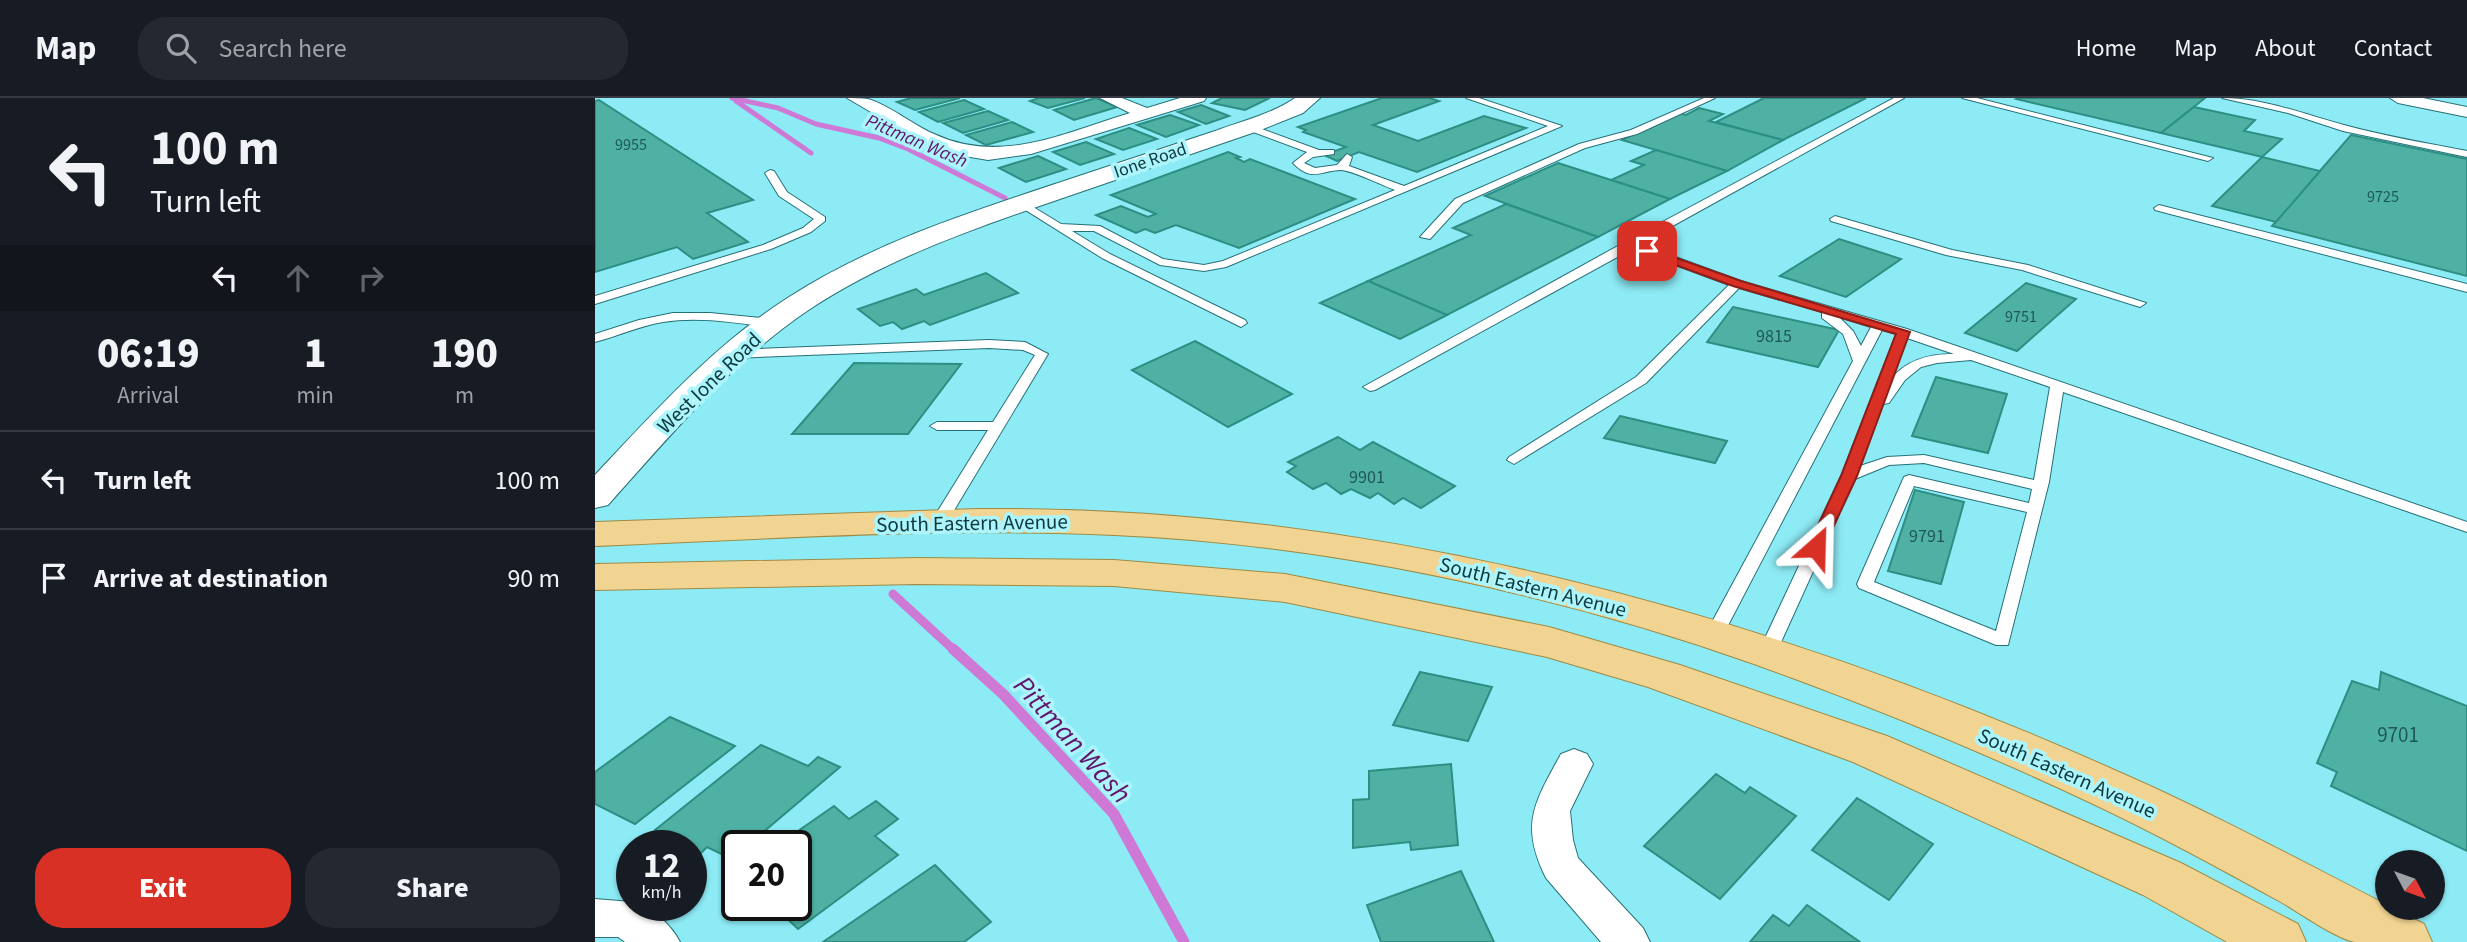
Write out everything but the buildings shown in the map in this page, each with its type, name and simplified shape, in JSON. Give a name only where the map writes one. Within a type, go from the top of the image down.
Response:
[{"type":"main road","name":"South Eastern Avenue","points":[[595,534],[1062,520],[1153,525],[1290,539],[1454,566],[1562,591],[1768,651],[1844,678],[1967,727],[2109,789],[2404,942]]},
{"type":"main road","points":[[595,578],[1008,571],[1114,573],[1285,588],[1549,642],[1664,676],[1870,749],[2162,879],[2278,942]]},
{"type":"main road","points":[[1285,588],[1346,581],[1534,620],[1740,668],[1758,664],[1768,651]]},
{"type":"street","points":[[855,98],[939,142],[977,154],[1025,150],[1198,98]]},
{"type":"street","points":[[1108,98],[1147,114]]},
{"type":"street","name":"Ione Road","points":[[987,215],[1241,130],[1295,107],[1309,98]]},
{"type":"street","points":[[2398,98],[2467,112]]},
{"type":"street","name":"West Ione Road","points":[[595,497],[733,354],[771,323],[836,281],[909,245],[987,215]]},
{"type":"street","points":[[1574,764],[1551,811],[1553,840],[1560,866],[1628,942]]},
{"type":"street","points":[[595,918],[626,918],[658,942]]},
{"type":"lane","points":[[1060,228],[1096,228],[1160,262],[1204,268],[1243,259],[1557,126],[1470,98]]},
{"type":"lane","points":[[1426,237],[1459,201],[1583,146],[1634,132],[1711,98]]},
{"type":"lane","points":[[1370,387],[1900,98]]},
{"type":"lane","points":[[1966,98],[2208,158]]},
{"type":"lane","points":[[2226,98],[2290,111],[2343,128],[2467,154]]},
{"type":"lane","points":[[1241,130],[1318,153]]},
{"type":"lane","points":[[1241,130],[1304,157]]},
{"type":"lane","points":[[1331,152],[1304,157],[1298,163],[1311,170],[1328,171],[1344,162],[1405,190]]},
{"type":"lane","points":[[595,300],[767,247],[807,230],[821,219],[783,194],[769,173]]},
{"type":"lane","points":[[1021,204],[1106,256],[1241,323]]},
{"type":"lane","points":[[2159,208],[2467,288]]},
{"type":"lane","points":[[1835,219],[1950,253],[2024,267],[2140,303]]},
{"type":"lane","points":[[1629,244],[1737,284],[1879,324],[1984,359],[2467,527]]},
{"type":"lane","points":[[1514,460],[1641,380],[1737,284]]},
{"type":"lane","points":[[1782,296],[1839,322],[1853,340],[1859,361]]},
{"type":"lane","points":[[595,338],[673,317],[771,323]]},
{"type":"lane","points":[[1714,635],[1879,324]]},
{"type":"lane","points":[[1768,651],[1849,476],[1903,332]]},
{"type":"lane","points":[[733,354],[989,344],[1024,346],[1042,354],[939,522]]},
{"type":"lane","points":[[1865,432],[1900,373],[1919,363],[1937,358],[1984,359]]},
{"type":"lane","points":[[2035,509],[1909,480],[1865,584],[2002,641],[2035,509],[2057,384]]},
{"type":"lane","points":[[937,426],[996,426]]},
{"type":"lane","points":[[1849,476],[1888,461],[1924,459],[2039,486]]},
{"type":"waterway","name":"Pittman Wash","points":[[732,98],[778,108],[816,124],[879,138],[908,149],[1005,198]]},
{"type":"waterway","name":"Pittman Wash","points":[[736,101],[811,153]]},
{"type":"waterway","name":"Pittman Wash","points":[[893,594],[955,651]]},
{"type":"waterway","name":"Pittman Wash","points":[[953,649],[1003,694],[1114,814],[1184,942]]},
{"type":"route","points":[[1647,251],[1737,284],[1903,332],[1849,476],[1816,547]]}]
